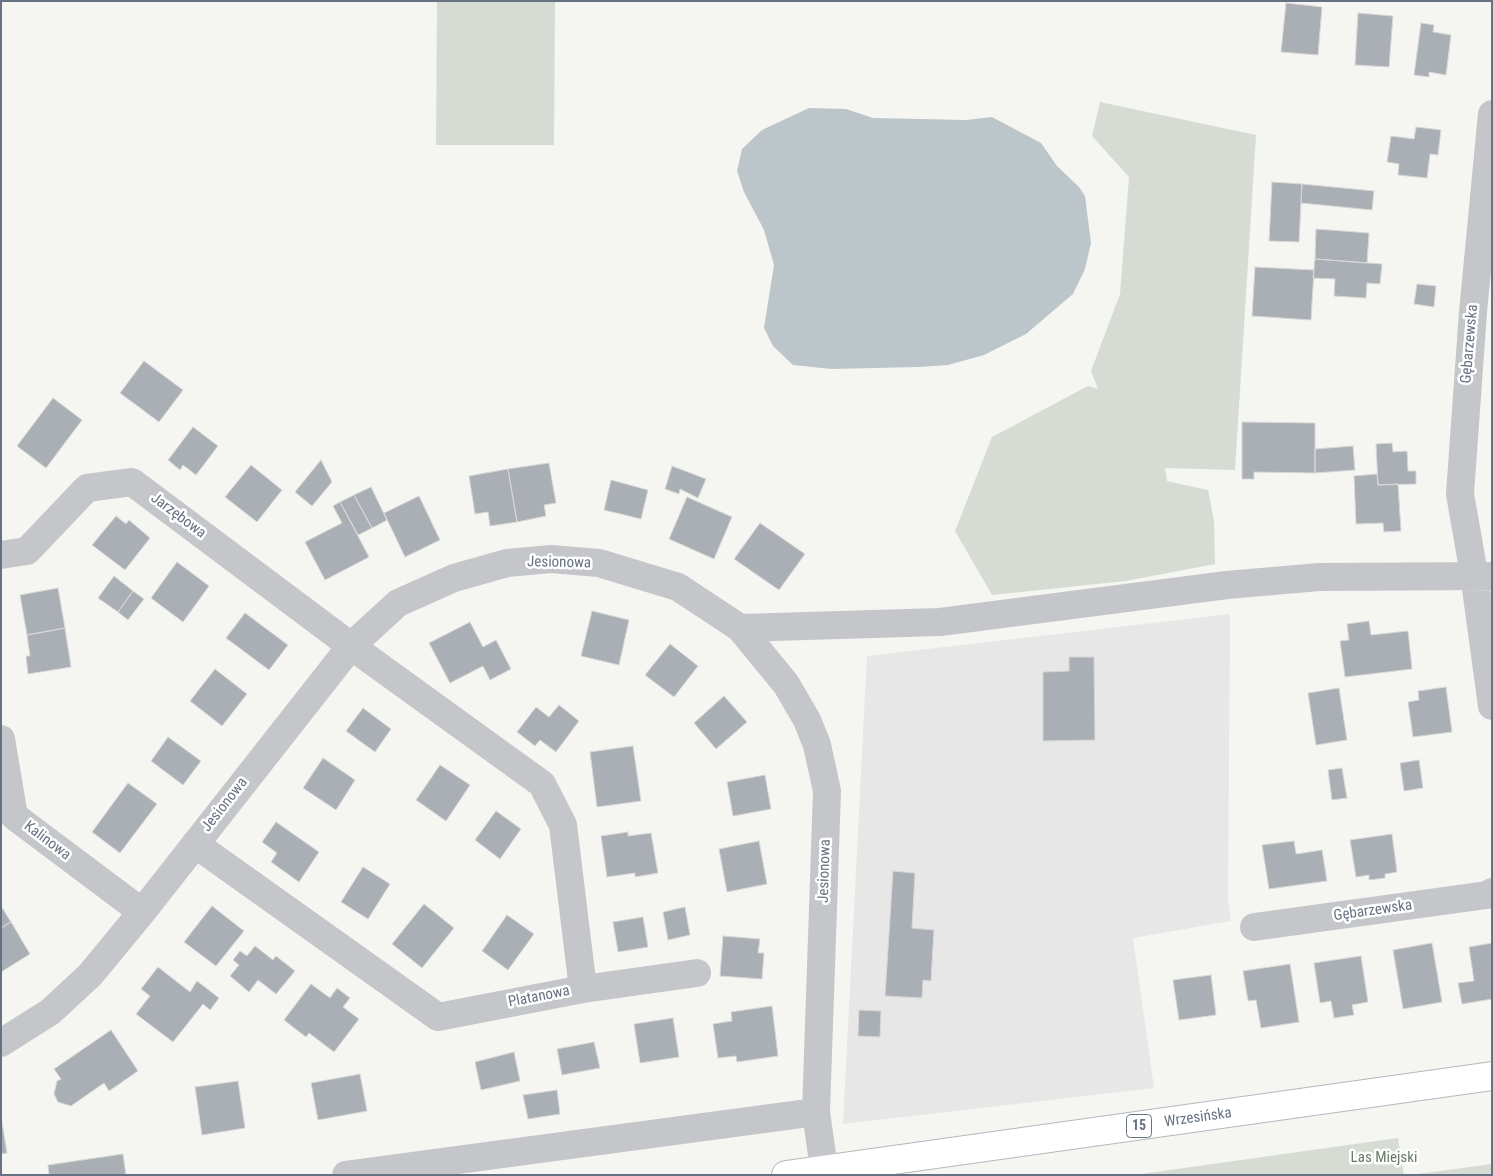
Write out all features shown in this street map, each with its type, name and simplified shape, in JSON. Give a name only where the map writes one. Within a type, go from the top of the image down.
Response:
[{"type":"main road","name":"Wrzesińska","points":[[786,1175],[1492,1076]]},
{"type":"street","name":"Gębarzewska","points":[[1492,114],[1460,471],[1460,494],[1483,575],[1492,706]]},
{"type":"street","name":"Jarzębowa","points":[[1,555],[27,551],[87,488],[132,482],[350,646]]},
{"type":"street","name":"Jesionowa","points":[[1,1043],[50,1012],[90,975],[142,912],[350,646],[398,603],[454,578],[507,563],[551,559],[599,563],[678,587],[740,628],[786,684],[807,720],[817,745],[827,791],[816,1112],[824,1170]]},
{"type":"street","points":[[740,628],[940,622],[1227,585],[1301,578],[1483,575]]},
{"type":"street","name":"Platanowa","points":[[195,844],[438,1017],[583,989],[563,825],[542,784],[350,646]]},
{"type":"street","name":"Kalinowa","points":[[1,739],[14,816],[142,912]]},
{"type":"street","name":"Gębarzewska","points":[[1254,927],[1487,895],[1492,892]]},
{"type":"street","points":[[583,989],[697,973]]},
{"type":"street","points":[[346,1175],[816,1112]]},
{"type":"shaded area","points":[[809,108],[846,109],[873,118],[966,120],[992,117],[1041,143],[1057,166],[1079,187],[1085,196],[1091,243],[1085,269],[1073,294],[1026,334],[984,355],[948,365],[831,369],[793,365],[773,346],[764,328],[774,265],[764,230],[744,192],[737,171],[742,149],[762,130]]},
{"type":"shaded area","points":[[1230,614],[1228,899],[1231,921],[1133,938],[1154,1088],[843,1124],[867,656]]},
{"type":"green space","points":[[437,1],[555,1],[554,145],[436,145]]},
{"type":"green space","points":[[1100,102],[1256,135],[1235,470],[1165,468],[1167,481],[1208,490],[1214,521],[1215,564],[1126,581],[992,595],[955,531],[992,437],[1088,386],[1098,389],[1091,371],[1120,294],[1129,177],[1092,136]]},
{"type":"green space","name":"Las Miejski","points":[[1398,1138],[1404,1175],[1134,1175]]},
{"type":"green space","name":"Las Miejski","points":[[1492,1164],[1492,1175],[1410,1175]]},
{"type":"building","points":[[1286,3],[1322,7],[1318,55],[1281,52]]},
{"type":"building","points":[[1358,13],[1393,16],[1389,67],[1355,65]]},
{"type":"building","points":[[1421,23],[1434,25],[1433,32],[1451,35],[1446,75],[1429,72],[1429,77],[1414,75]]},
{"type":"building","points":[[1416,127],[1441,130],[1438,155],[1430,154],[1427,178],[1398,175],[1399,164],[1387,162],[1391,136],[1414,139]]},
{"type":"building","points":[[1272,182],[1302,184],[1299,242],[1269,241]]},
{"type":"building","points":[[1302,184],[1374,191],[1372,210],[1301,203]]},
{"type":"building","points":[[1316,229],[1369,233],[1367,263],[1315,259]]},
{"type":"building","points":[[1315,259],[1382,264],[1380,284],[1367,283],[1366,298],[1334,296],[1335,279],[1313,278]]},
{"type":"building","points":[[1255,267],[1314,270],[1311,320],[1252,316]]},
{"type":"building","points":[[1417,284],[1436,286],[1434,307],[1414,304]]},
{"type":"building","points":[[144,361],[183,390],[159,422],[120,393]]},
{"type":"building","points":[[53,398],[82,420],[46,468],[17,446]]},
{"type":"building","points":[[1242,422],[1315,423],[1315,473],[1254,472],[1254,479],[1242,479]]},
{"type":"building","points":[[193,427],[218,446],[196,475],[183,465],[180,470],[168,460]]},
{"type":"building","points":[[1392,443],[1393,452],[1407,451],[1408,471],[1416,471],[1416,484],[1378,485],[1376,444]]},
{"type":"building","points":[[1353,446],[1355,470],[1315,473],[1315,449]]},
{"type":"building","points":[[321,460],[332,482],[312,506],[295,492]]},
{"type":"building","points":[[549,463],[556,503],[544,505],[546,516],[517,522],[508,469]]},
{"type":"building","points":[[251,465],[282,490],[257,522],[225,497]]},
{"type":"building","points":[[672,466],[706,479],[698,498],[680,489],[679,494],[665,489]]},
{"type":"building","points":[[508,469],[517,522],[490,526],[488,512],[475,514],[469,476]]},
{"type":"building","points":[[1377,474],[1378,485],[1398,484],[1401,531],[1384,532],[1383,523],[1356,524],[1354,476]]},
{"type":"building","points":[[611,480],[648,490],[641,519],[604,510]]},
{"type":"building","points":[[371,487],[387,520],[372,528],[354,495]]},
{"type":"building","points":[[354,495],[372,528],[358,535],[340,502]]},
{"type":"building","points":[[419,496],[440,540],[405,557],[384,513]]},
{"type":"building","points":[[687,497],[732,517],[714,559],[669,539]]},
{"type":"building","points":[[340,502],[369,557],[325,580],[305,542],[342,523],[333,506]]},
{"type":"building","points":[[116,516],[126,524],[129,520],[150,538],[125,570],[92,545]]},
{"type":"building","points":[[760,523],[805,554],[779,590],[734,559]]},
{"type":"building","points":[[177,562],[209,586],[183,622],[151,598]]},
{"type":"building","points":[[114,576],[133,591],[118,612],[98,598]]},
{"type":"building","points":[[58,588],[65,628],[27,635],[20,595]]},
{"type":"building","points":[[133,591],[144,599],[128,620],[118,612]]},
{"type":"building","points":[[592,611],[629,620],[619,665],[581,656]]},
{"type":"building","points":[[245,613],[288,645],[269,670],[226,638]]},
{"type":"building","points":[[1369,621],[1371,635],[1408,631],[1412,669],[1345,677],[1340,641],[1349,640],[1347,624]]},
{"type":"building","points":[[470,622],[483,647],[496,640],[511,669],[490,680],[483,666],[450,683],[429,643]]},
{"type":"building","points":[[65,628],[71,667],[28,674],[26,656],[30,656],[27,635]]},
{"type":"building","points":[[670,644],[698,666],[674,697],[645,675]]},
{"type":"building","points":[[1069,657],[1094,657],[1095,740],[1043,741],[1043,672],[1069,671]]},
{"type":"building","points":[[215,669],[247,694],[222,726],[190,701]]},
{"type":"building","points":[[1446,687],[1452,732],[1413,737],[1408,702],[1419,700],[1418,691]]},
{"type":"building","points":[[1339,688],[1347,740],[1316,745],[1308,693]]},
{"type":"building","points":[[724,696],[747,722],[716,749],[694,723]]},
{"type":"building","points":[[559,705],[579,721],[556,752],[540,740],[535,746],[517,732],[536,707],[549,717]]},
{"type":"building","points":[[363,708],[391,729],[375,752],[346,731]]},
{"type":"building","points":[[168,737],[201,761],[183,785],[151,761]]},
{"type":"building","points":[[633,746],[641,801],[597,807],[590,752]]},
{"type":"building","points":[[323,758],[355,780],[336,810],[303,788]]},
{"type":"building","points":[[1419,760],[1423,788],[1404,791],[1400,763]]},
{"type":"building","points":[[440,765],[470,785],[446,821],[416,800]]},
{"type":"building","points":[[1342,768],[1347,798],[1332,800],[1328,770]]},
{"type":"building","points":[[765,775],[771,809],[733,816],[727,782]]},
{"type":"building","points":[[128,783],[157,804],[120,853],[92,832]]},
{"type":"building","points":[[496,811],[521,829],[500,859],[475,840]]},
{"type":"building","points":[[276,822],[319,852],[299,882],[271,862],[277,853],[262,842]]},
{"type":"building","points":[[628,832],[628,836],[651,833],[658,873],[635,877],[635,873],[607,877],[601,836]]},
{"type":"building","points":[[1392,834],[1397,872],[1385,874],[1385,878],[1369,880],[1369,875],[1356,877],[1350,840]]},
{"type":"building","points":[[759,841],[767,884],[727,892],[719,849]]},
{"type":"building","points":[[1294,841],[1296,854],[1322,850],[1327,881],[1269,889],[1262,845]]},
{"type":"building","points":[[363,867],[390,884],[368,919],[341,902]]},
{"type":"building","points":[[893,871],[915,873],[912,928],[934,930],[931,981],[923,980],[922,998],[885,996]]},
{"type":"building","points":[[424,904],[454,928],[422,968],[392,944]]},
{"type":"building","points":[[1,906],[11,922],[1,928]]},
{"type":"building","points":[[212,906],[244,931],[216,966],[184,942]]},
{"type":"building","points":[[685,907],[690,935],[668,940],[663,912]]},
{"type":"building","points":[[507,915],[534,934],[508,970],[482,951]]},
{"type":"building","points":[[643,917],[648,947],[618,952],[613,922]]},
{"type":"building","points":[[11,922],[30,954],[1,972],[1,928]]},
{"type":"building","points":[[723,936],[760,939],[758,953],[764,953],[762,979],[720,976]]},
{"type":"building","points":[[1432,943],[1442,1002],[1403,1009],[1393,950]]},
{"type":"building","points":[[1492,943],[1492,999],[1462,1004],[1458,983],[1474,981],[1469,947]]},
{"type":"building","points":[[255,946],[273,960],[276,956],[295,971],[276,994],[258,980],[249,992],[230,976],[239,965],[233,960],[240,951],[247,956]]},
{"type":"building","points":[[1361,956],[1368,1002],[1352,1005],[1354,1015],[1334,1018],[1331,1001],[1320,1003],[1314,963]]},
{"type":"building","points":[[1290,964],[1299,1022],[1261,1028],[1256,1000],[1248,1001],[1243,971]]},
{"type":"building","points":[[158,967],[190,992],[197,981],[219,998],[210,1010],[203,1004],[173,1042],[136,1014],[150,996],[141,989]]},
{"type":"building","points":[[1211,975],[1216,1015],[1179,1020],[1173,980]]},
{"type":"building","points":[[311,984],[330,998],[337,988],[350,998],[343,1007],[359,1019],[334,1052],[309,1033],[306,1037],[284,1020]]},
{"type":"building","points":[[772,1006],[778,1056],[737,1062],[736,1056],[718,1058],[713,1024],[732,1021],[731,1012]]},
{"type":"building","points":[[859,1010],[881,1011],[880,1037],[858,1036]]},
{"type":"building","points":[[673,1018],[679,1057],[640,1063],[634,1024]]},
{"type":"building","points":[[111,1030],[138,1071],[109,1091],[104,1083],[71,1106],[58,1102],[54,1094],[57,1081],[61,1079],[54,1069]]},
{"type":"building","points":[[594,1042],[600,1068],[562,1075],[557,1049]]},
{"type":"building","points":[[514,1052],[520,1081],[481,1090],[475,1062]]},
{"type":"building","points":[[360,1074],[367,1111],[318,1120],[311,1083]]},
{"type":"building","points":[[238,1081],[245,1128],[202,1135],[195,1087]]},
{"type":"building","points":[[557,1090],[560,1114],[528,1119],[523,1095]]},
{"type":"building","points":[[1,1116],[7,1153],[1,1154]]},
{"type":"building","points":[[123,1154],[126,1175],[49,1175],[48,1165]]}]
